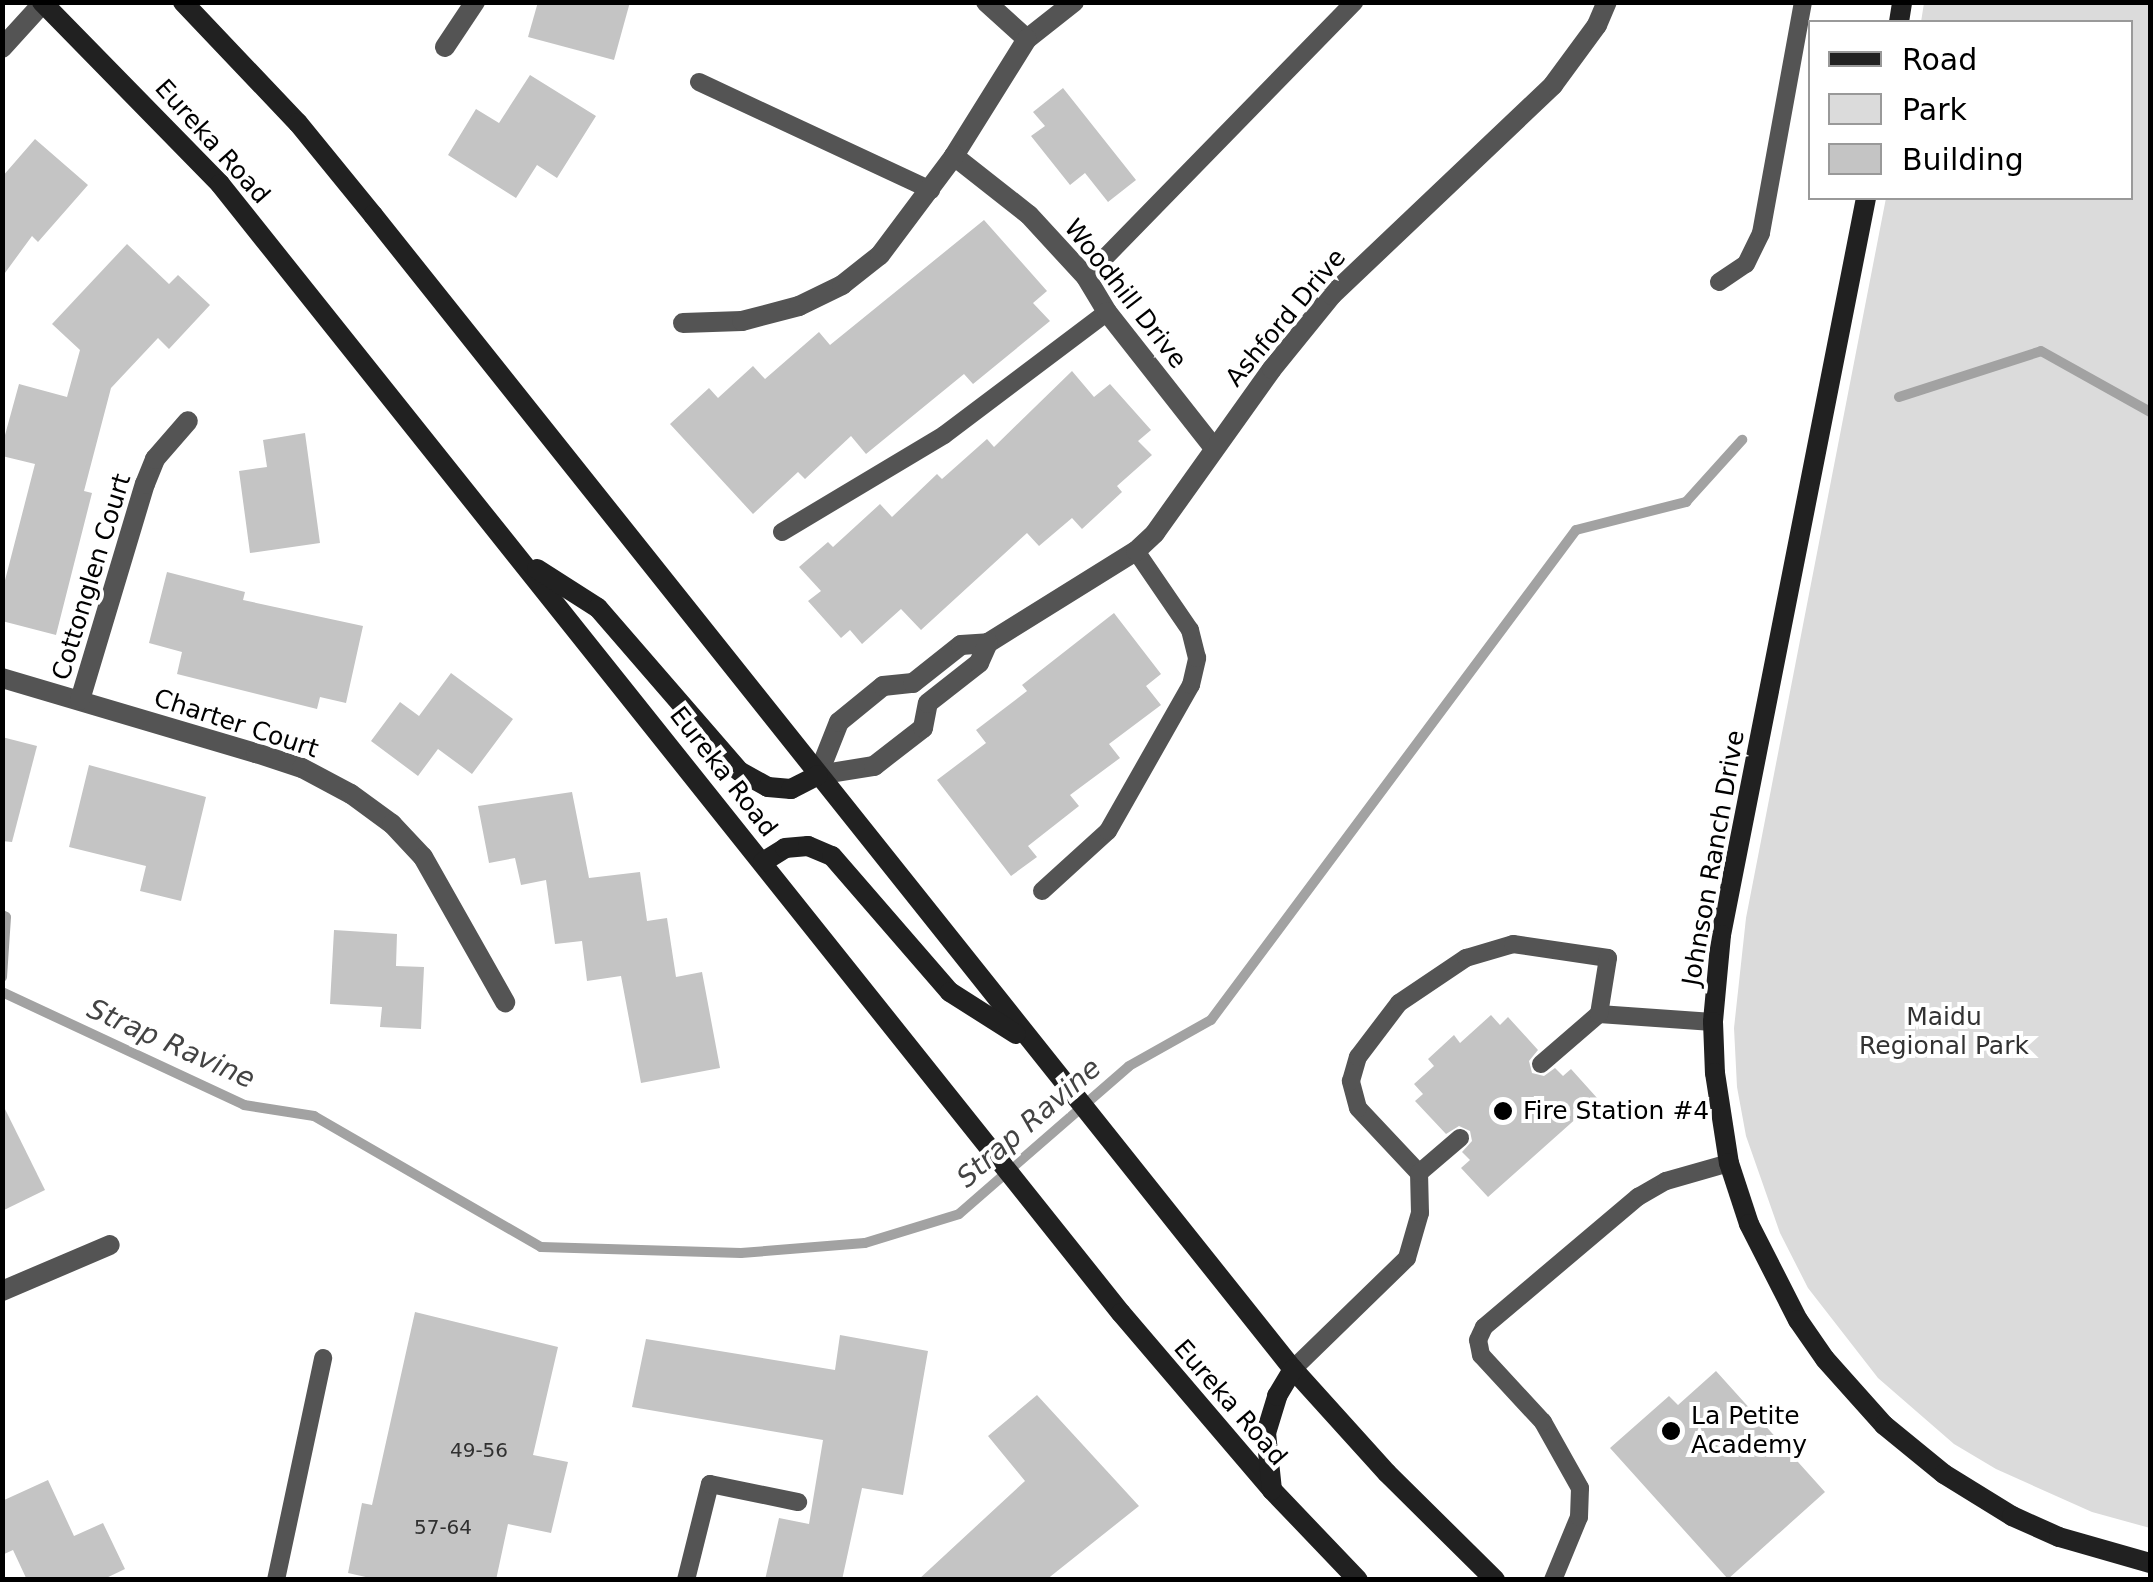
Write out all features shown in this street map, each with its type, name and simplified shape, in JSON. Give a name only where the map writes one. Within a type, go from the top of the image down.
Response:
[{"type":"main road","points":[[182,2],[298,123],[1293,1369],[1387,1472],[1495,1580]]},
{"type":"main road","name":"Eureka Road","points":[[42,3],[220,184],[1066,1244],[1272,1490],[1358,1580]]},
{"type":"main road","name":"Johnson Ranch Drive","points":[[1866,200],[1721,935],[1713,1022],[1715,1073],[1729,1163],[1773,1278],[1835,1371],[1884,1425],[1944,1474],[2012,1516],[2059,1537],[2150,1564]]},
{"type":"main road","points":[[522,560],[598,608],[739,771],[768,787],[791,789],[818,775]]},
{"type":"main road","points":[[762,862],[785,848],[808,846],[832,856],[950,992],[1031,1043]]},
{"type":"main road","points":[[1272,1490],[1266,1433],[1277,1396],[1293,1369]]},
{"type":"street","points":[[445,47],[474,2]]},
{"type":"street","points":[[986,2],[1026,40]]},
{"type":"street","points":[[683,323],[742,321],[799,306],[842,285],[880,255],[931,190],[1026,40],[1074,2]]},
{"type":"street","name":"Ashford Drive","points":[[818,775],[839,722],[883,686],[914,683],[962,646],[988,643],[1136,551],[1154,533],[1332,295],[1554,85],[1596,25],[1607,2]]},
{"type":"street","points":[[2,48],[42,3]]},
{"type":"street","name":"Woodhill Drive","points":[[954,156],[1029,216],[1086,277],[1107,312],[1214,448]]},
{"type":"street","name":"Cottonglen Court","points":[[80,700],[144,484],[155,459],[188,421]]},
{"type":"street","name":"Ashford Drive","points":[[818,775],[874,766],[923,728],[928,703],[979,662],[988,643]]},
{"type":"street","name":"Charter Court","points":[[2,678],[302,768],[351,794],[392,824],[423,857],[505,1002]]},
{"type":"street","points":[[914,683],[928,703]]},
{"type":"street","points":[[2,1290],[110,1245]]},
{"type":"lane","points":[[1086,277],[1354,2]]},
{"type":"lane","points":[[1719,282],[1746,264],[1761,233],[1803,2]]},
{"type":"lane","points":[[698,82],[931,190]]},
{"type":"lane","points":[[782,532],[944,436],[1107,312]]},
{"type":"lane","points":[[1042,891],[1108,830],[1192,685],[1197,658],[1190,630],[1136,551]]},
{"type":"lane","points":[[1293,1369],[1407,1258],[1418,1225],[1418,1173],[1358,1108],[1351,1082],[1358,1057],[1399,1004],[1466,958],[1513,944],[1608,958],[1599,1014],[1541,1064]]},
{"type":"lane","points":[[1599,1014],[1713,1022]]},
{"type":"lane","points":[[1418,1173],[1460,1138]]},
{"type":"lane","points":[[1553,1580],[1579,1517],[1580,1488],[1542,1422],[1481,1355],[1478,1340],[1484,1327],[1638,1196],[1666,1181],[1729,1163]]},
{"type":"lane","points":[[276,1580],[323,1358]]},
{"type":"lane","points":[[686,1580],[710,1484],[798,1502]]},
{"type":"green space","name":"Maidu Regional Park","points":[[1924,3],[2150,3],[2150,1528],[2092,1512],[1996,1469],[1954,1444],[1878,1378],[1808,1288],[1780,1233],[1746,1136],[1737,1087],[1734,1028],[1746,918],[1886,200],[2133,200],[2133,20],[1921,20]]},
{"type":"building","points":[[538,2],[630,2],[614,60],[528,37]]},
{"type":"building","points":[[530,75],[596,116],[557,178],[537,165],[516,198],[448,155],[476,109],[499,123]]},
{"type":"building","points":[[1063,88],[1136,180],[1108,202],[1085,173],[1070,185],[1031,136],[1045,126],[1033,112]]},
{"type":"building","points":[[35,139],[88,185],[38,242],[32,236],[2,277],[2,177]]},
{"type":"building","points":[[984,220],[1047,291],[1033,303],[1050,321],[973,384],[964,374],[866,454],[851,436],[805,479],[798,472],[753,514],[670,424],[709,388],[718,398],[753,366],[765,379],[819,332],[830,345]]},
{"type":"building","points":[[127,244],[169,284],[178,275],[210,305],[169,349],[158,338],[111,388],[84,491],[92,493],[56,635],[2,621],[2,592],[35,464],[2,456],[2,446],[19,384],[67,397],[80,350],[52,324]]},
{"type":"building","points":[[1072,371],[1094,397],[1110,384],[1151,430],[1138,441],[1152,455],[1117,486],[1122,492],[1082,529],[1072,518],[1039,546],[1027,533],[921,630],[901,609],[862,644],[850,630],[841,638],[808,601],[821,591],[799,567],[828,542],[833,547],[880,504],[892,517],[937,474],[942,479],[987,439],[994,447]]},
{"type":"building","points":[[305,433],[320,543],[250,553],[239,471],[267,467],[263,440]]},
{"type":"building","points":[[167,572],[245,592],[243,600],[363,626],[346,703],[320,697],[317,709],[177,674],[182,652],[149,643]]},
{"type":"building","points":[[1114,613],[1161,674],[1146,686],[1161,705],[1109,744],[1120,758],[1070,795],[1079,806],[1028,846],[1037,857],[1011,876],[937,780],[986,743],[976,730],[1027,691],[1022,685]]},
{"type":"building","points":[[451,673],[513,719],[472,774],[438,749],[418,776],[371,741],[400,702],[419,716]]},
{"type":"building","points":[[2,737],[37,746],[12,842],[2,841]]},
{"type":"building","points":[[89,765],[206,797],[181,901],[140,891],[146,866],[69,847]]},
{"type":"building","points":[[572,792],[589,878],[640,872],[647,921],[667,918],[676,977],[702,972],[720,1068],[641,1083],[621,976],[587,981],[582,941],[555,944],[546,880],[521,885],[515,858],[489,863],[478,806]]},
{"type":"building","points":[[334,930],[397,934],[396,966],[424,967],[421,1029],[380,1027],[382,1007],[330,1004]]},
{"type":"building","name":"Fire Station #4","points":[[1491,1015],[1500,1025],[1508,1017],[1538,1050],[1529,1061],[1532,1073],[1544,1076],[1555,1068],[1563,1076],[1571,1069],[1598,1099],[1488,1197],[1461,1168],[1470,1160],[1462,1152],[1472,1141],[1470,1131],[1459,1126],[1446,1134],[1415,1101],[1423,1094],[1414,1084],[1434,1066],[1428,1059],[1454,1035],[1460,1043]]},
{"type":"building","points":[[2,1103],[45,1190],[2,1211]]},
{"type":"building","points":[[415,1312],[558,1347],[533,1455],[568,1462],[551,1533],[508,1524],[496,1580],[379,1580],[348,1573],[362,1503],[372,1505]]},
{"type":"building","points":[[840,1335],[928,1351],[903,1495],[862,1488],[842,1580],[765,1580],[779,1518],[809,1524],[823,1440],[632,1407],[646,1339],[835,1370]]},
{"type":"building","points":[[1716,1371],[1825,1492],[1728,1579],[1610,1448],[1669,1396],[1678,1405]]},
{"type":"building","points":[[1037,1395],[1139,1506],[1046,1580],[918,1580],[1025,1481],[988,1436]]},
{"type":"building","points":[[48,1480],[74,1536],[103,1523],[125,1569],[102,1580],[27,1580],[13,1550],[2,1555],[2,1501]]},
{"type":"waterway","name":"Strap Ravine","points":[[1899,397],[2041,351],[2150,412]]},
{"type":"waterway","name":"Strap Ravine","points":[[2,992],[244,1105],[314,1116],[541,1247],[741,1253],[865,1243],[959,1214],[1129,1066],[1211,1020],[1576,530],[1686,502],[1742,440]]},
{"type":"waterway","name":"Strap Ravine","points":[[2,915],[6,917],[2,977]]},
{"type":"place","name":"Fire Station #4","points":[[1503,1111]]},
{"type":"place","name":"La Petite Academy","points":[[1671,1431]]}]
